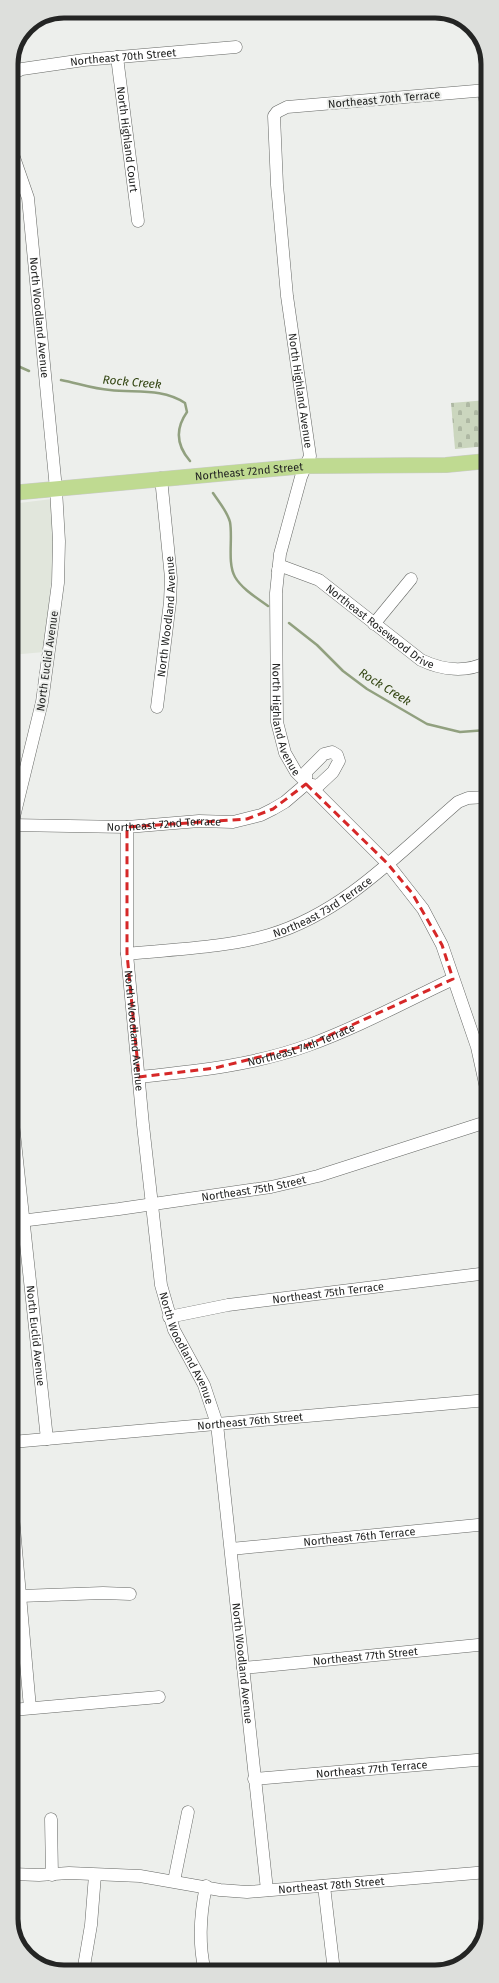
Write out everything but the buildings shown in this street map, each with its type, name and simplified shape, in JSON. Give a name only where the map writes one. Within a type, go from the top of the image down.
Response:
[{"type":"main road","name":"Northeast 72nd Street","points":[[18,492],[161,478],[306,466],[438,465],[481,461]]},
{"type":"street","name":"Northeast 70th Street","points":[[18,71],[42,65],[236,47]]},
{"type":"street","name":"North Highland Court","points":[[117,57],[138,221]]},
{"type":"street","name":"Northeast 70th Terrace","points":[[281,109],[481,90]]},
{"type":"street","name":"North Highland Avenue","points":[[281,109],[274,116],[277,186],[287,296],[310,456],[297,491],[278,570],[276,593],[277,722],[285,753],[296,772],[306,784],[388,863],[412,892],[423,909],[442,945],[477,1047],[481,1065]]},
{"type":"street","name":"North Woodland Avenue","points":[[18,169],[28,198],[56,489]]},
{"type":"street","name":"North Woodland Avenue","points":[[157,707],[170,602],[171,578],[161,478]]},
{"type":"street","name":"North Euclid Avenue","points":[[18,801],[42,702],[58,584],[59,541],[56,489]]},
{"type":"street","name":"Northeast Rosewood Drive","points":[[278,570],[284,567],[319,580],[412,655],[431,665],[452,669],[465,669],[481,664]]},
{"type":"street","points":[[374,624],[411,579]]},
{"type":"street","name":"Northeast 72nd Terrace","points":[[18,826],[127,827],[199,821],[220,823],[247,819],[273,809],[285,802],[306,784]]},
{"type":"street","name":"Northeast 73rd Terrace","points":[[128,954],[229,943],[269,935],[318,915],[356,891],[458,802],[468,798],[481,797]]},
{"type":"street","name":"North Woodland Avenue","points":[[127,827],[128,954],[139,1077],[161,1285],[169,1316],[184,1349],[204,1385],[217,1424],[267,1890]]},
{"type":"street","name":"Northeast 74th Terrace","points":[[139,1077],[215,1068],[283,1053],[333,1036],[454,979]]},
{"type":"street","name":"Northeast 75th Street","points":[[18,1222],[152,1204],[290,1183],[481,1124]]},
{"type":"street","name":"North Euclid Avenue","points":[[18,1229],[47,1439]]},
{"type":"street","name":"Northeast 75th Terrace","points":[[169,1316],[228,1305],[481,1274]]},
{"type":"street","name":"Northeast 76th Street","points":[[18,1441],[481,1401]]},
{"type":"street","name":"Northeast 76th Terrace","points":[[231,1550],[481,1525]]},
{"type":"street","points":[[18,1573],[30,1708]]},
{"type":"street","points":[[20,1596],[103,1593],[130,1594]]},
{"type":"street","name":"Northeast 77th Street","points":[[243,1668],[481,1645]]},
{"type":"street","points":[[18,1709],[159,1697]]},
{"type":"street","name":"Northeast 77th Terrace","points":[[254,1779],[481,1760]]},
{"type":"street","points":[[174,1881],[188,1812]]},
{"type":"street","points":[[51,1819],[52,1875]]},
{"type":"street","name":"Northeast 78th Street","points":[[18,1874],[52,1875],[69,1873],[140,1876],[206,1886],[234,1892],[481,1873]]},
{"type":"street","points":[[84,1965],[91,1925],[95,1874]]},
{"type":"street","points":[[204,1965],[201,1951],[200,1925],[206,1886]]},
{"type":"street","points":[[324,1886],[333,1965]]},
{"type":"highlighted area","points":[[306,784],[387,863],[412,893],[442,945],[453,979],[308,1045],[215,1068],[139,1077],[127,954],[127,827],[247,819],[273,809]]},
{"type":"shaded area","points":[[52,499],[53,563],[44,652],[18,654],[18,503]]},
{"type":"green space","points":[[481,400],[481,447],[455,449],[451,403]]},
{"type":"waterway","name":"Rock Creek","points":[[18,366],[29,371]]},
{"type":"waterway","name":"Rock Creek","points":[[61,380],[104,389],[158,393],[176,398],[185,403],[187,412],[183,418],[179,431],[179,437],[182,449],[190,461]]},
{"type":"waterway","name":"Rock Creek","points":[[213,493],[229,518],[231,528],[231,565],[235,577],[246,589],[268,606]]},
{"type":"waterway","name":"Rock Creek","points":[[289,623],[317,645],[343,671],[367,689],[427,724],[460,732],[481,730]]}]
